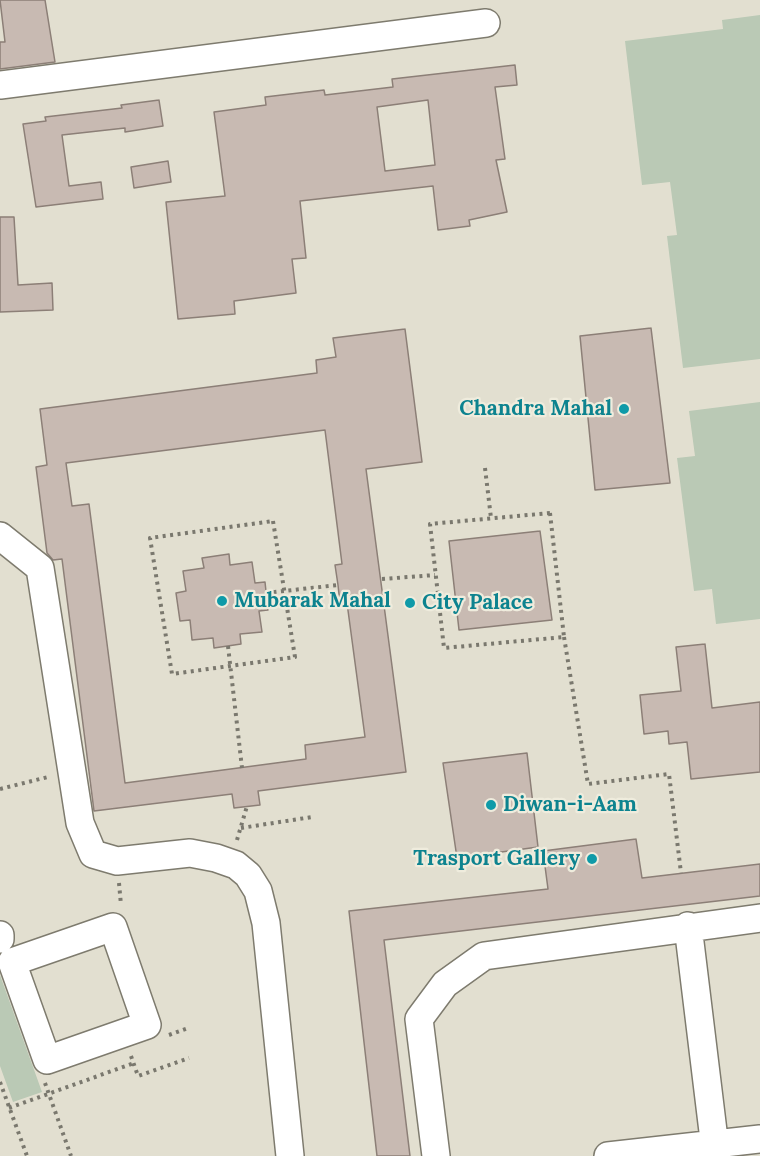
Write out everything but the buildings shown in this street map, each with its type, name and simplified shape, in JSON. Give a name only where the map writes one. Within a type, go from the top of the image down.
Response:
[{"type":"street","points":[[0,85],[486,23]]},
{"type":"street","points":[[0,536],[40,568],[80,823],[93,854],[117,861],[190,853],[230,863],[248,875],[258,891],[266,923],[290,1156]]},
{"type":"street","points":[[436,1156],[419,1019],[445,984],[484,956],[688,926],[760,918]]},
{"type":"street","points":[[688,926],[716,1150]]},
{"type":"street","points":[[112,927],[147,1025],[47,1060],[12,962],[112,927]]},
{"type":"street","points":[[608,1156],[716,1150],[760,1139]]},
{"type":"path","points":[[485,468],[491,518]]},
{"type":"path","points":[[564,637],[444,648],[430,524],[550,513],[564,637],[588,784],[669,774],[681,873]]},
{"type":"path","points":[[273,521],[284,590],[295,657],[172,674],[150,538],[273,521]]},
{"type":"path","points":[[382,579],[436,575]]},
{"type":"path","points":[[266,593],[338,585]]},
{"type":"path","points":[[228,646],[242,768]]},
{"type":"path","points":[[0,789],[72,771]]},
{"type":"path","points":[[230,863],[247,806]]},
{"type":"path","points":[[241,828],[312,817]]},
{"type":"path","points":[[165,1036],[188,1028]]},
{"type":"path","points":[[129,1049],[138,1076],[189,1058]]},
{"type":"path","points":[[9,1107],[134,1063]]},
{"type":"path","points":[[0,1082],[27,1156]]},
{"type":"green space","points":[[760,15],[760,359],[683,368],[667,236],[677,235],[670,182],[642,185],[625,41],[723,29],[722,20]]},
{"type":"green space","points":[[760,402],[760,619],[716,624],[712,589],[694,591],[677,458],[695,456],[689,411]]},
{"type":"green space","points":[[0,975],[42,1092],[13,1102],[0,1066]]},
{"type":"place","name":"Chandra Mahal","points":[[624,409]]},
{"type":"place","name":"Mubarak Mahal","points":[[222,601]]},
{"type":"place","name":"City Palace","points":[[410,603]]},
{"type":"place","name":"Diwan-i-Aam","points":[[491,805]]},
{"type":"place","name":"Trasport Gallery","points":[[592,859]]}]
